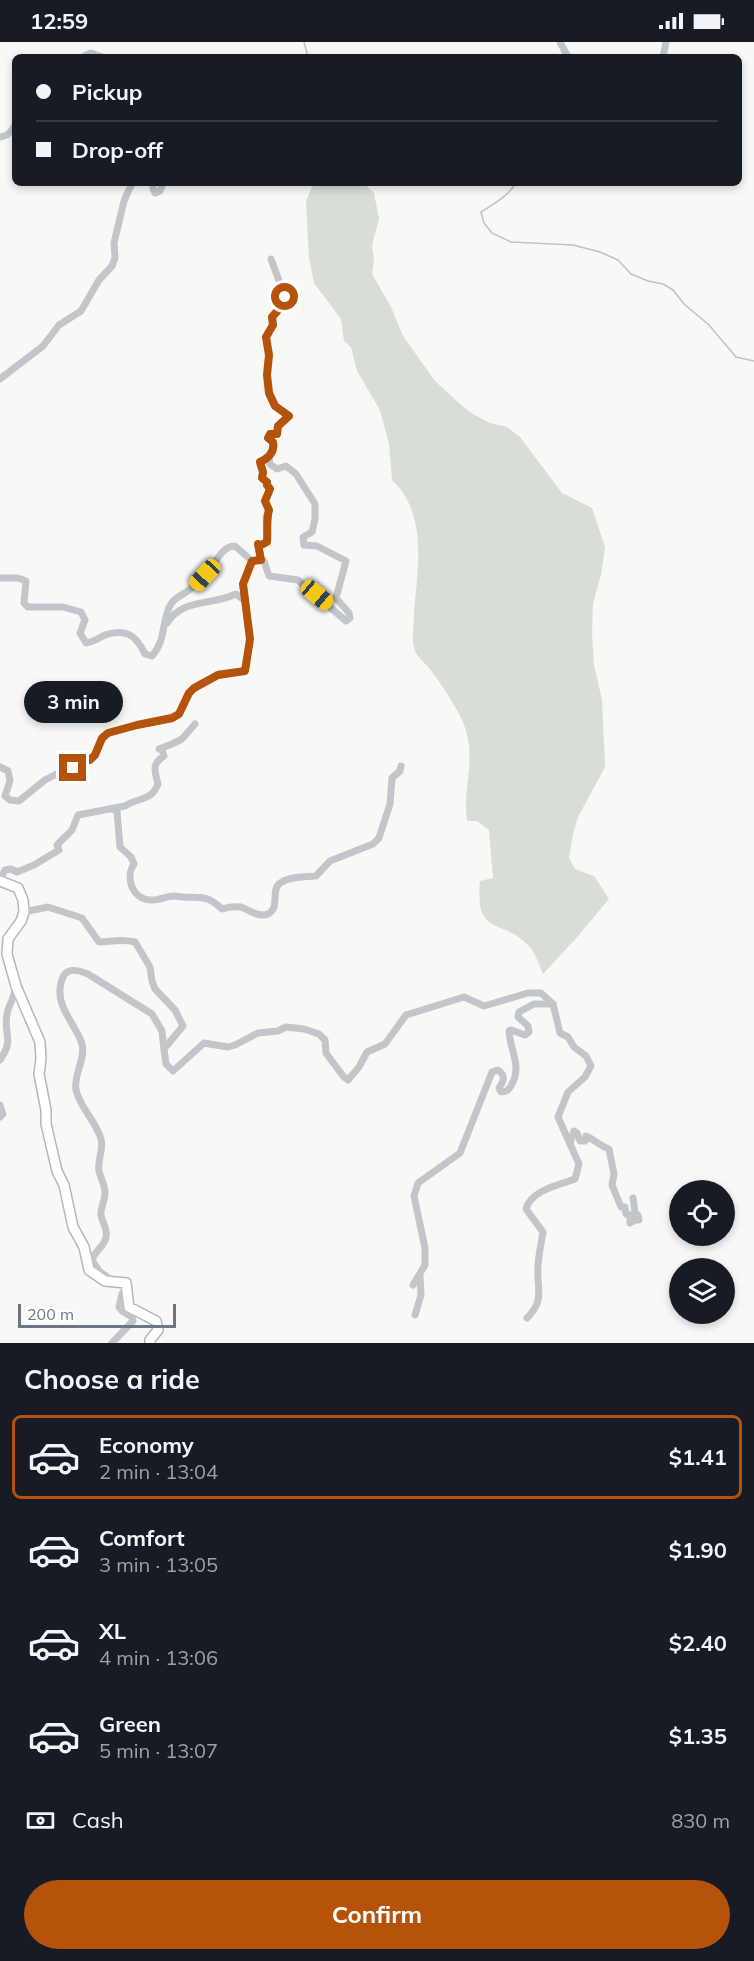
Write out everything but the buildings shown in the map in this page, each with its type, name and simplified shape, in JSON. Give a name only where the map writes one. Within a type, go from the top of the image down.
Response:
[{"type":"main road","points":[[0,880],[18,888],[23,900],[24,912],[6,944],[6,954],[16,986],[40,1042],[39,1074],[46,1110],[46,1124],[57,1171],[64,1185],[73,1227],[84,1247],[89,1270],[105,1281],[126,1283],[129,1307],[151,1317],[159,1324],[150,1343]]},
{"type":"street","points":[[0,379],[43,346],[59,325],[81,311],[99,280],[112,266],[115,258],[114,243],[124,201],[131,186]]},
{"type":"street","points":[[153,186],[155,193],[160,191],[162,186]]},
{"type":"street","points":[[269,456],[270,464],[277,469],[286,466],[296,474],[315,504],[312,532],[303,537],[304,545],[316,546],[346,561],[336,598],[349,614],[350,618],[346,621],[343,621],[336,611],[298,580],[269,576],[264,561],[261,560],[258,544],[261,545],[267,541],[266,517],[269,510],[265,501],[270,489],[262,478],[260,462],[273,451],[273,442],[268,435],[277,434],[278,426],[289,416],[275,406],[267,385],[269,355],[266,337],[273,325],[272,317],[281,307],[285,297],[272,259]]},
{"type":"street","points":[[0,578],[18,578],[26,581],[24,603],[28,607],[63,608],[81,612],[85,620],[80,633],[86,643],[94,642],[109,634],[127,633],[139,641],[145,654],[152,656],[161,642],[172,601],[196,585],[228,547],[235,546],[252,561],[261,560]]},
{"type":"street","points":[[0,767],[8,771],[10,781],[5,796],[10,800],[20,801],[45,780],[66,769],[73,768],[75,764],[90,760],[95,755],[102,738],[108,733],[172,718],[179,714],[189,693],[194,688],[218,675],[245,671],[250,639],[243,584],[252,561]]},
{"type":"street","points":[[164,628],[174,613],[180,609],[222,600],[236,594],[245,601]]},
{"type":"street","points":[[0,880],[5,870],[11,869],[17,872],[59,850],[57,845],[72,830],[78,815],[112,809],[149,797],[158,784],[154,769],[156,762],[164,756],[162,750],[159,749],[182,739],[195,724]]},
{"type":"street","points":[[112,809],[117,811],[120,847],[131,857],[134,864],[129,877],[130,884],[139,896],[151,900],[174,896],[198,896],[206,898],[222,909],[233,906],[265,914],[274,908],[276,887],[280,883],[294,877],[316,876],[330,861],[373,844],[379,838],[390,804],[392,778],[400,771],[401,766]]},
{"type":"street","points":[[24,912],[48,907],[82,918],[99,942],[121,938],[135,942],[150,967],[155,988],[175,1010],[183,1026],[164,1049]]},
{"type":"street","points":[[113,1281],[99,1271],[92,1260],[94,1254],[105,1243],[107,1234],[100,1212],[105,1191],[99,1171],[101,1140],[76,1089],[83,1052],[82,1044],[63,1006],[60,994],[65,974],[70,970],[77,969],[88,974],[152,1014],[162,1031],[166,1064],[172,1071],[204,1043],[228,1047],[258,1033],[286,1027],[320,1034],[325,1040],[326,1053],[348,1080],[359,1067],[366,1052],[385,1044],[406,1014],[464,997],[484,1005],[528,993],[541,993],[552,1004],[558,1030],[586,1056],[591,1066],[585,1077],[568,1092],[558,1117],[579,1164],[575,1179],[537,1194],[528,1202],[526,1209],[543,1232],[537,1267],[540,1291],[537,1305],[527,1318]]},
{"type":"street","points":[[0,1060],[8,1049],[6,1017],[15,997],[14,987],[16,986]]},
{"type":"street","points":[[414,1285],[425,1265],[425,1248],[414,1196],[418,1184],[460,1153],[492,1072],[498,1070],[503,1077],[504,1081],[499,1088],[501,1092],[505,1093],[509,1090],[516,1068],[509,1031],[525,1035],[529,1032],[528,1026],[518,1017],[519,1012],[534,1004],[552,1004]]},
{"type":"street","points":[[0,1105],[3,1114],[0,1117]]},
{"type":"street","points":[[570,1143],[574,1131],[580,1141],[585,1141],[586,1136],[600,1146],[609,1149],[614,1174],[612,1185],[621,1207],[625,1207],[626,1214],[630,1215],[630,1222],[635,1220],[633,1198]]},
{"type":"street","points":[[415,1315],[421,1295],[420,1276]]},
{"type":"street","points":[[112,1343],[133,1322],[132,1317],[119,1307],[122,1294],[127,1287]]},
{"type":"shaded area","points":[[313,186],[366,186],[374,193],[379,219],[372,245],[374,259],[372,274],[391,307],[403,336],[435,381],[460,404],[490,423],[507,427],[520,437],[562,493],[592,508],[605,547],[601,575],[593,603],[592,633],[594,665],[602,700],[605,767],[578,817],[569,858],[575,869],[594,876],[609,899],[543,974],[528,945],[508,931],[492,924],[481,911],[480,881],[493,878],[489,830],[477,821],[467,821],[466,796],[470,761],[467,736],[457,709],[418,656],[414,646],[418,561],[416,526],[404,494],[392,480],[389,444],[380,410],[357,371],[351,347],[344,341],[341,319],[314,283],[309,257],[306,201]]},
{"type":"waterway","points":[[304,42],[307,54]]},
{"type":"waterway","points":[[514,186],[505,196],[481,212],[484,223],[492,233],[511,242],[573,245],[600,252],[618,260],[631,274],[663,284],[673,290],[684,304],[709,325],[736,357],[754,361]]},
{"type":"route","points":[[73,768],[75,764],[90,760],[95,755],[102,738],[108,733],[172,718],[182,710],[189,693],[194,688],[218,675],[245,671],[250,639],[243,584],[252,561],[261,560],[258,544],[267,542],[268,535],[266,517],[269,510],[265,501],[270,489],[262,478],[260,462],[273,451],[273,442],[268,435],[277,434],[278,426],[289,418],[285,412],[275,406],[267,385],[269,355],[266,337],[273,325],[272,317],[281,307],[285,297]]}]
